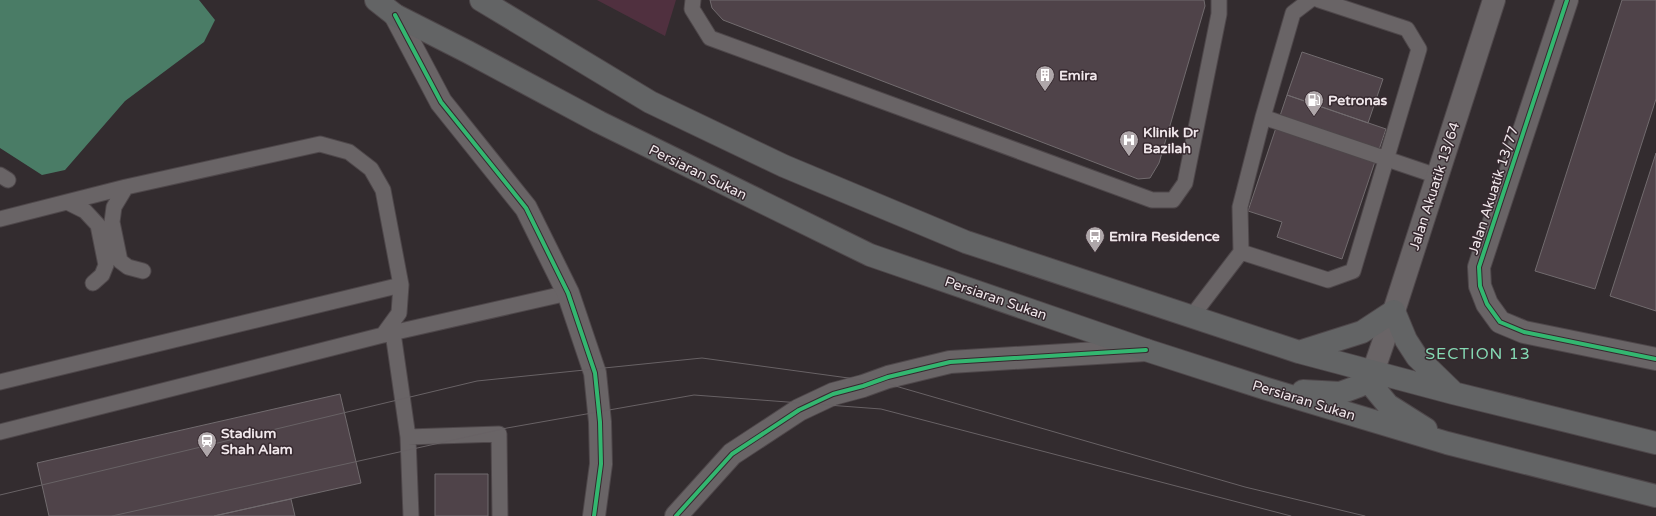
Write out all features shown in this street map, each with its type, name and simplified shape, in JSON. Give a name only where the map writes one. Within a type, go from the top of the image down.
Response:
[{"type":"main road","name":"Persiaran Sukan","points":[[376,0],[395,15],[599,122],[870,255],[1146,350],[1267,389],[1448,443],[1656,496]]},
{"type":"main road","points":[[481,0],[650,102],[784,166],[966,242],[1299,352],[1454,393],[1656,443]]},
{"type":"main road","points":[[1299,352],[1362,332],[1394,311],[1406,340],[1417,357],[1454,393]]},
{"type":"main road","points":[[1267,389],[1340,393],[1359,386],[1373,372]]},
{"type":"main road","points":[[1373,372],[1374,388],[1388,405],[1448,443]]},
{"type":"street","name":"Jalan Akuatik 13/77","points":[[1567,0],[1479,267],[1480,286],[1487,304],[1500,322],[1524,332],[1656,359]]},
{"type":"street","name":"Jalan Akuatik 13/64","points":[[1373,372],[1394,311],[1492,1]]},
{"type":"street","points":[[395,15],[441,102],[526,208],[568,293],[595,373],[600,422],[601,464],[594,516]]},
{"type":"street","points":[[676,516],[732,454],[800,410],[833,394],[888,377],[950,362],[1146,350]]},
{"type":"lane","points":[[693,0],[692,9],[710,38],[1152,200],[1173,200],[1185,183],[1219,14],[1219,0]]},
{"type":"lane","points":[[1192,316],[1241,252],[1240,207],[1263,117],[1293,13],[1310,0]]},
{"type":"lane","points":[[1241,252],[1328,280],[1353,271],[1419,49],[1406,29],[1358,6],[1319,0]]},
{"type":"lane","points":[[1263,117],[1437,176]]},
{"type":"lane","points":[[0,218],[126,187],[320,144],[349,152],[371,169],[383,190],[401,285],[399,313],[388,334],[408,437],[411,516]]},
{"type":"lane","points":[[93,282],[113,263],[112,222],[114,207],[126,187]]},
{"type":"lane","points":[[67,202],[85,211],[98,225],[113,263]]},
{"type":"lane","points":[[113,263],[143,271]]},
{"type":"lane","points":[[0,382],[401,285]]},
{"type":"lane","points":[[0,432],[388,334],[568,293]]},
{"type":"lane","points":[[408,437],[499,434],[500,516]]},
{"type":"shaded area","points":[[0,0],[199,0],[215,20],[204,42],[125,101],[65,170],[42,175],[0,148]]},
{"type":"shaded area","points":[[597,0],[676,0],[665,36]]},
{"type":"building","name":"Emira","points":[[710,0],[1204,0],[1205,6],[1159,163],[1150,178],[1138,179],[723,20],[712,8]]},
{"type":"building","points":[[1622,0],[1656,0],[1656,99],[1595,289],[1535,271]]},
{"type":"building","points":[[1302,52],[1383,79],[1368,123],[1287,95]]},
{"type":"building","points":[[1287,95],[1386,129],[1342,259],[1277,237],[1282,222],[1248,211]]},
{"type":"building","points":[[1656,153],[1656,311],[1610,296]]},
{"type":"building","name":"Stadium Shah Alam","points":[[340,394],[361,483],[214,516],[49,516],[37,463]]},
{"type":"building","points":[[435,474],[488,474],[488,516],[435,516]]},
{"type":"building","points":[[291,499],[295,516],[214,516]]},
{"type":"tram line","points":[[0,495],[477,381],[702,358],[885,383],[1245,487],[1365,516]]},
{"type":"tram line","points":[[112,516],[507,428],[694,395],[881,409],[1291,516]]},
{"type":"cycle path","points":[[1567,0],[1479,267],[1480,286],[1487,304],[1500,322],[1524,332],[1656,359]]},
{"type":"cycle path","points":[[395,15],[441,102],[526,208],[568,293],[595,373],[600,422],[601,464],[594,516]]},
{"type":"cycle path","points":[[676,516],[732,454],[799,410],[833,394],[863,386],[888,377],[950,362],[1146,350]]},
{"type":"place","name":"Emira","points":[[1045,92]]},
{"type":"place","name":"Petronas","points":[[1314,117]]},
{"type":"place","name":"Klinik Dr Bazilah","points":[[1129,157]]},
{"type":"place","name":"Emira Residence","points":[[1095,253]]},
{"type":"place","name":"Stadium Shah Alam","points":[[207,458]]},
{"type":"district","name":"SECTION 13","points":[[1478,353]]}]
